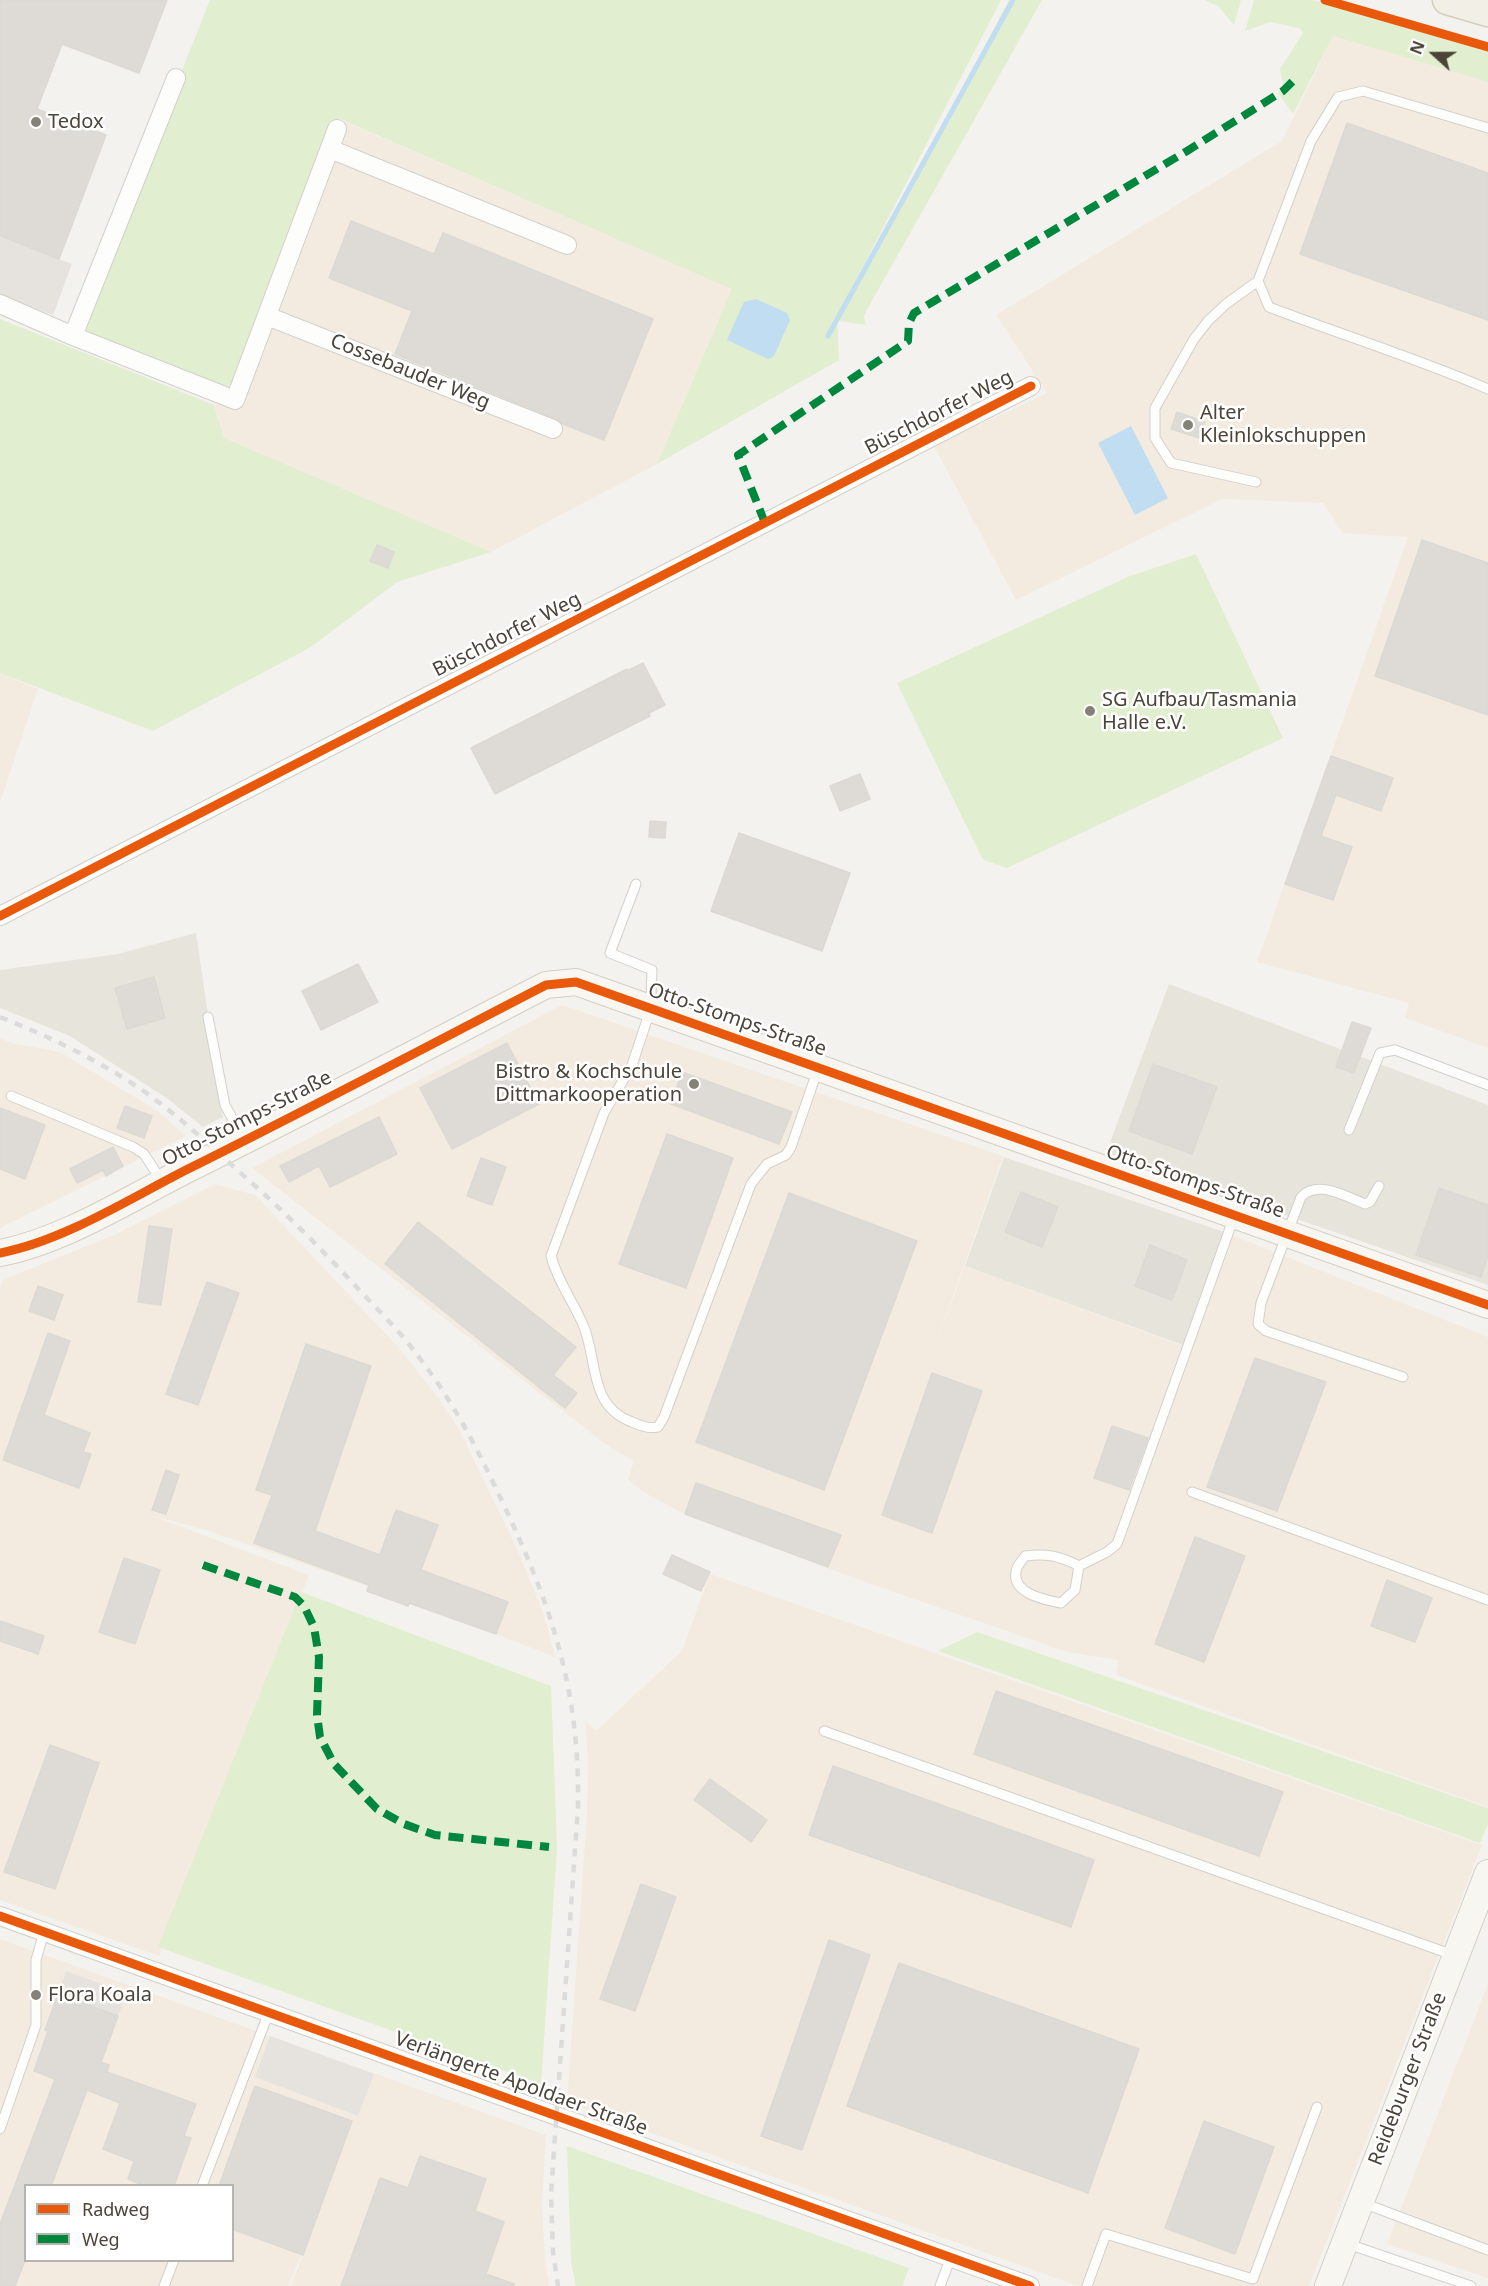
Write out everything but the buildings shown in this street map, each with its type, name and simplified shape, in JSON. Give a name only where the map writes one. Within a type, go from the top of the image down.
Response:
[{"type":"main road","points":[[1447,0],[1488,12]]},
{"type":"street","points":[[73,336],[176,78]]},
{"type":"street","points":[[0,304],[73,336],[235,400],[338,129]]},
{"type":"street","points":[[330,149],[567,245]]},
{"type":"street","name":"Cossebauder Weg","points":[[267,316],[553,429]]},
{"type":"street","name":"Büschdorfer Weg","points":[[0,916],[1031,386]]},
{"type":"street","name":"Otto-Stomps-Straße","points":[[0,1253],[21,1249],[88,1221],[546,985],[576,982],[1488,1305]]},
{"type":"street","name":"Reideburger Straße","points":[[1328,2286],[1488,1872]]},
{"type":"street","name":"Verlängerte Apoldaer Straße","points":[[0,1916],[1024,2285]]},
{"type":"lane","points":[[1256,482],[1171,463],[1155,438],[1155,408],[1194,339],[1226,304],[1258,281],[1311,141],[1338,97],[1363,91],[1488,128]]},
{"type":"lane","points":[[1258,281],[1269,307],[1348,337],[1436,366],[1488,389]]},
{"type":"lane","points":[[636,884],[610,954],[652,970],[651,996],[632,1065],[604,1113],[551,1256],[556,1276],[578,1313],[587,1335],[600,1393],[618,1416],[649,1428],[658,1426],[664,1417],[751,1184],[768,1164],[786,1155],[791,1147],[818,1068]]},
{"type":"lane","name":"Otto-Stomps-Straße","points":[[208,1017],[225,1105],[244,1142]]},
{"type":"lane","points":[[1349,1130],[1380,1053],[1395,1050],[1488,1085]]},
{"type":"lane","points":[[11,1096],[133,1147],[144,1154],[162,1182]]},
{"type":"lane","points":[[1379,1186],[1375,1196],[1365,1204],[1325,1190],[1305,1192],[1297,1204],[1261,1303],[1258,1324],[1266,1331],[1403,1377]]},
{"type":"lane","points":[[1079,1566],[1107,1552],[1117,1544],[1235,1215]]},
{"type":"lane","points":[[1192,1491],[1488,1600]]},
{"type":"lane","points":[[1042,1553],[1061,1557],[1079,1566],[1075,1590],[1061,1603],[1042,1599],[1026,1592],[1017,1581],[1016,1569],[1025,1556],[1042,1553]]},
{"type":"lane","points":[[824,1731],[1455,1956]]},
{"type":"lane","points":[[0,2129],[36,2025],[36,1960],[44,1932]]},
{"type":"lane","points":[[203,2184],[269,2012]]},
{"type":"lane","points":[[1087,2286],[1106,2234],[1253,2279],[1317,2107]]},
{"type":"lane","points":[[1360,2202],[1488,2250]]},
{"type":"lane","points":[[1345,2242],[1471,2286]]},
{"type":"lane","points":[[940,2286],[951,2257]]},
{"type":"lane","points":[[164,2286],[173,2262]]},
{"type":"shaded area","points":[[1333,36],[1488,82],[1488,1048],[1405,1018],[1409,1003],[1257,962],[1408,537],[1343,533],[1323,503],[1222,499],[1016,600],[934,446],[1047,393],[996,315],[1282,141]]},
{"type":"shaded area","points":[[343,121],[733,289],[657,464],[491,552],[224,438],[215,406],[217,395],[237,403]]},
{"type":"shaded area","points":[[0,237],[72,264],[53,315],[0,295]]},
{"type":"shaded area","points":[[0,673],[38,689],[0,802]]},
{"type":"shaded area","points":[[196,933],[223,1117],[203,1127],[168,1099],[70,1036],[0,1008],[0,970],[118,954]]},
{"type":"shaded area","points":[[1169,984],[1488,1105],[1488,1285],[1106,1153]]},
{"type":"shaded area","points":[[562,1005],[1003,1156],[933,1352],[965,1266],[1183,1346],[1224,1232],[1488,1337],[1488,1807],[1116,1675],[1118,1660],[1067,1652],[851,1577],[686,1515],[643,1492],[628,1479],[634,1461],[605,1444],[252,1168]]},
{"type":"shaded area","points":[[0,1038],[11,1043],[60,1052],[158,1111],[186,1136],[0,1228]]},
{"type":"shaded area","points":[[1004,1157],[1224,1232],[1183,1345],[965,1266]]},
{"type":"shaded area","points":[[215,1184],[255,1195],[400,1349],[439,1399],[460,1431],[519,1553],[543,1612],[555,1657],[411,1601],[203,1529],[150,1515],[309,1575],[159,1956],[0,1900],[0,1289],[3,1280],[116,1234]]},
{"type":"shaded area","points":[[710,1574],[1482,1845],[1309,2286],[1078,2286],[567,2103],[587,1814],[588,1758],[585,1721],[596,1731],[682,1651]]},
{"type":"shaded area","points":[[0,1939],[546,2135],[542,2207],[549,2286],[291,2286],[329,2187],[288,2286],[0,2286]]},
{"type":"shaded area","points":[[66,1971],[127,1993],[118,2016],[58,1994]]},
{"type":"shaded area","points":[[1488,1984],[1488,2278],[1387,2244]]},
{"type":"shaded area","points":[[270,2036],[374,2074],[358,2116],[255,2077]]},
{"type":"green space","points":[[210,0],[1001,0],[837,317],[839,360],[657,464],[732,289],[340,119],[234,396],[77,335]]},
{"type":"green space","points":[[1009,0],[1042,0],[865,313],[866,325],[839,321]]},
{"type":"green space","points":[[1205,0],[1241,0],[1234,25],[1218,6]]},
{"type":"green space","points":[[1254,0],[1312,0],[1488,51],[1488,82],[1333,36],[1293,114],[1278,93],[1283,83],[1280,69],[1303,33],[1299,28],[1270,22],[1245,31]]},
{"type":"green space","points":[[0,319],[214,405],[224,438],[491,552],[397,582],[311,647],[153,731],[0,673]]},
{"type":"green space","name":"SG Aufbau/Tasmania Halle e.V.","points":[[1196,554],[1283,738],[1007,868],[983,860],[897,683],[1130,576]]},
{"type":"green space","points":[[301,1592],[551,1686],[557,1848],[541,2084],[158,1947]]},
{"type":"green space","points":[[977,1632],[1488,1808],[1488,1824],[1480,1843],[938,1651]]},
{"type":"green space","points":[[567,2146],[909,2268],[902,2286],[576,2286],[571,2261]]},
{"type":"water","points":[[756,299],[787,313],[790,320],[774,356],[768,359],[727,340],[744,302]]},
{"type":"water","points":[[1131,426],[1168,498],[1135,515],[1098,443]]},
{"type":"waterway","points":[[828,336],[1013,0]]},
{"type":"railway","points":[[0,1017],[73,1050],[142,1090],[199,1135],[310,1238],[393,1326],[433,1376],[474,1445],[519,1538],[548,1611],[559,1648],[568,1685],[577,1764],[578,1807],[551,2193],[553,2252],[558,2286]]},
{"type":"marked path","points":[[765,523],[738,455],[908,341],[909,323],[914,313],[1187,151],[1283,91],[1297,77]]},
{"type":"marked path","points":[[203,1565],[295,1597],[304,1606],[314,1627],[319,1657],[317,1715],[320,1737],[334,1764],[377,1809],[404,1824],[435,1835],[549,1847]]},
{"type":"cycle path","points":[[1325,0],[1488,47]]},
{"type":"cycle path","points":[[0,916],[1031,386]]},
{"type":"cycle path","points":[[0,1253],[48,1239],[95,1218],[546,985],[576,982],[1488,1305]]},
{"type":"cycle path","points":[[0,1916],[1030,2286]]},
{"type":"place","name":"Tedox","points":[[36,122]]},
{"type":"place","name":"Alter Kleinlokschuppen","points":[[1188,425]]},
{"type":"place","name":"SG Aufbau/Tasmania Halle e.V.","points":[[1090,711]]},
{"type":"place","name":"Bistro & Kochschule Dittmarkooperation","points":[[694,1084]]},
{"type":"place","name":"Flora Koala","points":[[36,1995]]}]
